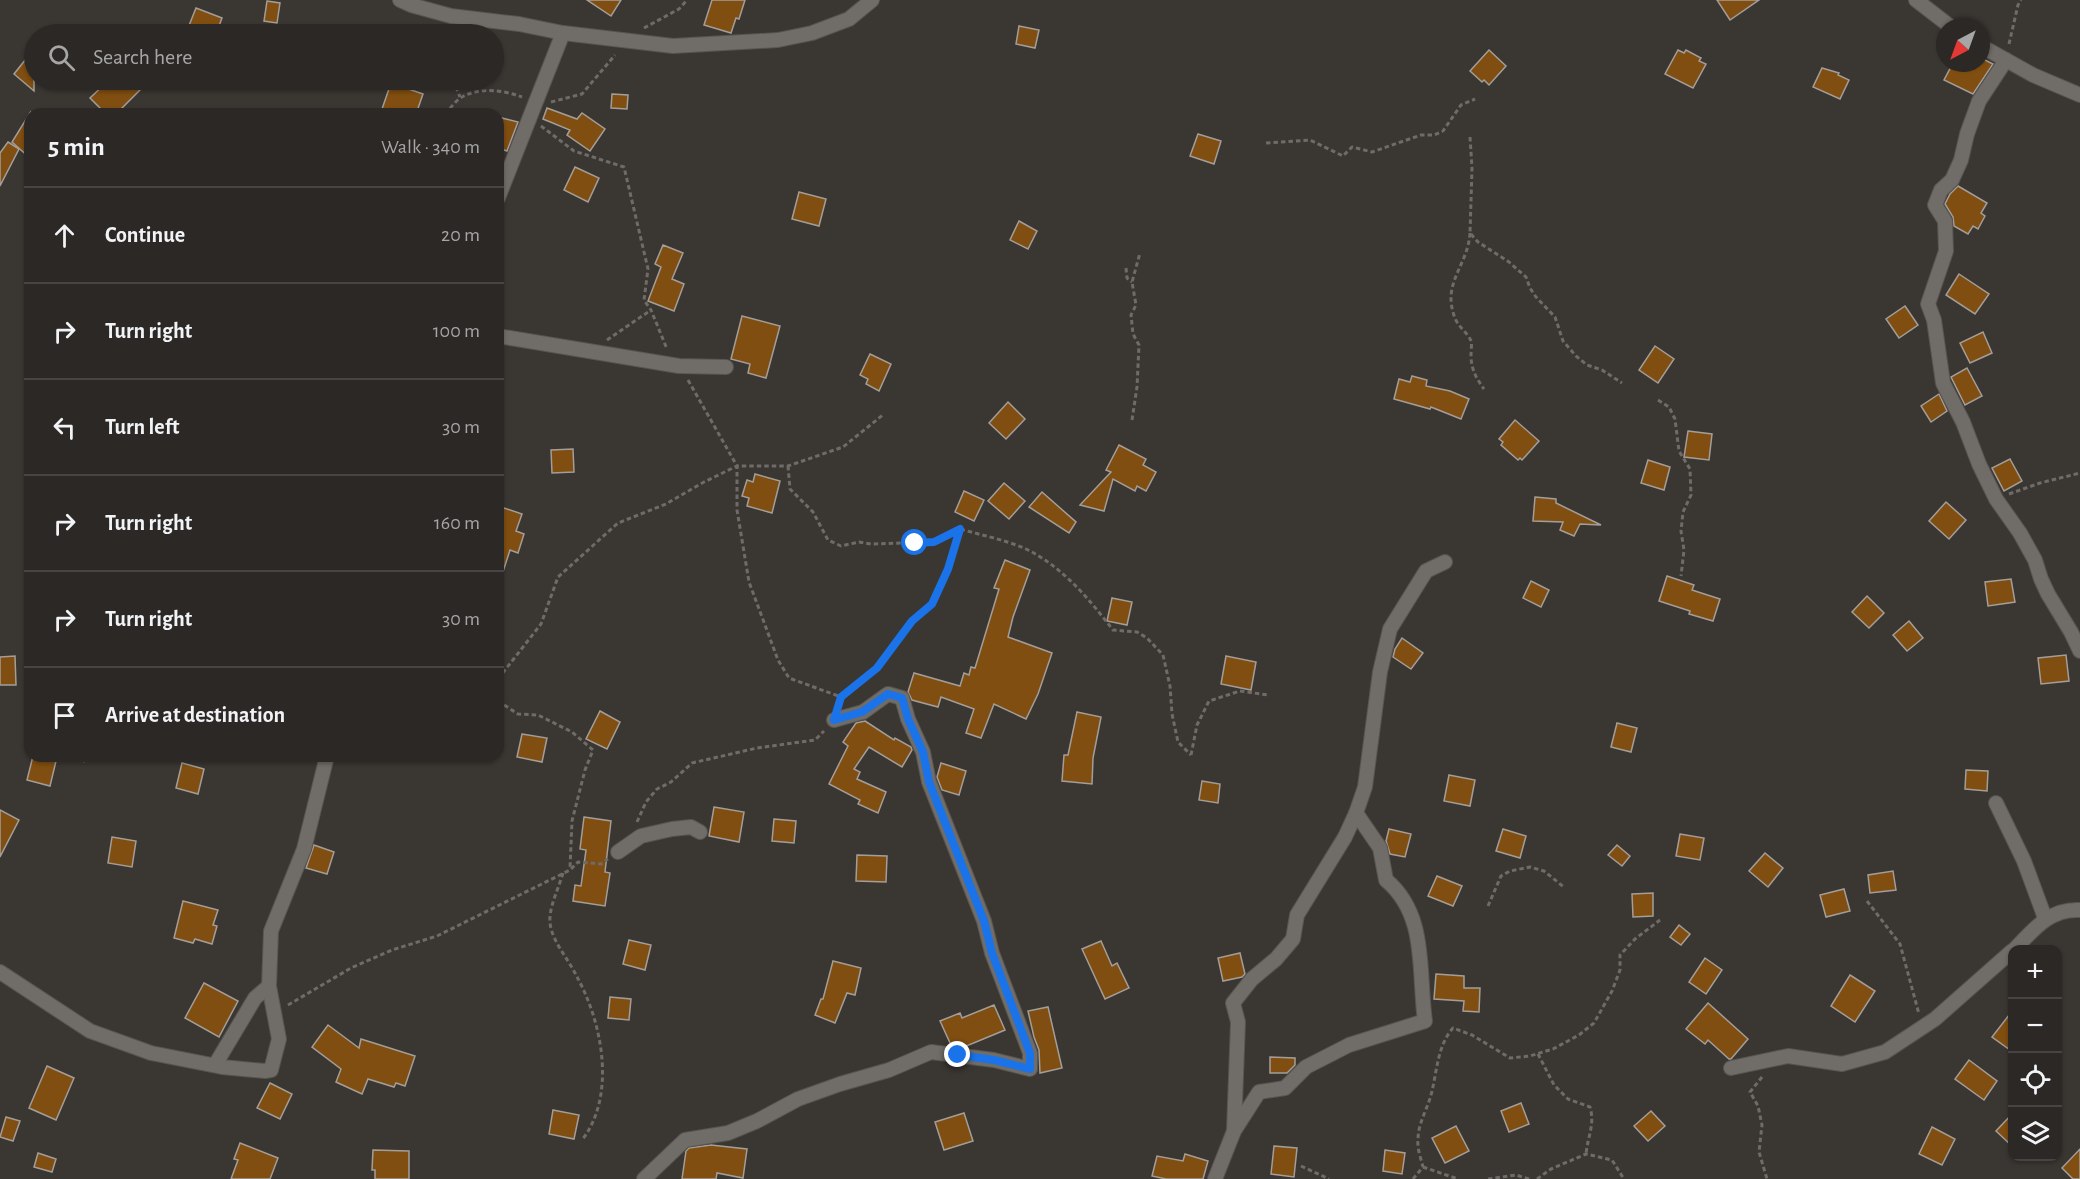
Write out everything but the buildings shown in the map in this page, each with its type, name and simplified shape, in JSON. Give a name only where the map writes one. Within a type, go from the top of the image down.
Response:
[{"type":"street","points":[[400,0],[451,16],[519,24],[563,33],[673,46],[778,40],[812,33],[849,20],[873,0]]},
{"type":"street","points":[[1916,0],[1939,18]]},
{"type":"street","points":[[504,183],[563,33]]},
{"type":"street","points":[[1990,51],[2033,75],[2080,95]]},
{"type":"street","points":[[2006,60],[1979,100],[1961,159],[1952,180],[1941,190],[1935,205],[1946,221],[1946,251],[1928,304],[1934,320],[1943,383],[1963,422],[1979,464],[1996,499],[2036,560],[2048,594],[2080,651]]},
{"type":"street","points":[[504,337],[676,365],[726,367]]},
{"type":"street","points":[[1234,1131],[1238,1022],[1233,1003],[1252,979],[1276,959],[1293,939],[1297,915],[1345,837],[1365,787],[1380,672],[1390,629],[1426,571],[1445,562]]},
{"type":"street","points":[[644,1179],[685,1140],[728,1133],[757,1121],[798,1099],[889,1070],[931,1052],[994,1060],[1030,1069],[1030,1053],[992,953],[984,921],[929,782],[923,752],[908,719],[902,698],[888,694],[862,712],[834,720]]},
{"type":"street","points":[[0,972],[90,1031],[151,1053],[215,1065],[271,1070],[279,1039],[269,986],[271,931],[304,849],[326,762]]},
{"type":"street","points":[[1996,803],[2024,861],[2046,918]]},
{"type":"street","points":[[1215,1179],[1234,1131],[1260,1092],[1285,1088],[1306,1067],[1349,1045],[1425,1021],[1419,938],[1398,890],[1386,880],[1380,848],[1356,813]]},
{"type":"street","points":[[618,852],[641,836],[691,827],[700,832]]},
{"type":"street","points":[[2018,945],[2046,918],[2068,909],[2080,910]]},
{"type":"street","points":[[1731,1068],[1788,1056],[1842,1064],[1885,1052],[1935,1019],[2008,954]]},
{"type":"street","points":[[215,1065],[255,998],[269,986]]},
{"type":"path","points":[[622,40],[679,9],[687,0]]},
{"type":"path","points":[[2006,60],[2021,0]]},
{"type":"path","points":[[457,90],[460,97]]},
{"type":"path","points":[[1266,143],[1310,141],[1343,156],[1352,147],[1372,152],[1421,135],[1434,135],[1443,131],[1461,105],[1474,99]]},
{"type":"path","points":[[530,117],[574,151],[624,167],[648,269],[644,300],[651,310],[676,365],[737,466],[737,510],[748,582],[778,660],[789,678],[841,697]]},
{"type":"path","points":[[1470,137],[1472,168],[1470,242],[1452,286],[1450,303],[1455,320],[1471,342],[1474,375],[1484,389]]},
{"type":"path","points":[[1470,233],[1478,242],[1509,262],[1526,277],[1530,288],[1555,316],[1563,341],[1576,356],[1587,365],[1602,370],[1622,383]]},
{"type":"path","points":[[1132,420],[1137,387],[1139,345],[1133,334],[1131,315],[1136,305],[1131,282],[1140,254]]},
{"type":"path","points":[[1126,268],[1127,278],[1131,282]]},
{"type":"path","points":[[591,351],[651,310]]},
{"type":"path","points":[[1658,400],[1669,407],[1676,419],[1679,451],[1690,469],[1691,495],[1683,512],[1681,531],[1684,550],[1681,576]]},
{"type":"path","points":[[504,671],[541,624],[558,577],[618,523],[666,504],[737,466],[788,465],[843,447],[884,414]]},
{"type":"path","points":[[788,465],[790,489],[813,513],[828,540],[840,546],[859,542],[871,544],[934,542],[960,529],[1026,549],[1062,572],[1093,604],[1113,630],[1137,632],[1147,638],[1163,655],[1178,741],[1191,755],[1197,725],[1209,701],[1240,691],[1268,695]]},
{"type":"path","points":[[1996,499],[2040,483],[2080,473]]},
{"type":"path","points":[[634,830],[646,802],[657,789],[670,782],[692,763],[757,748],[815,740],[834,720],[841,697],[877,668],[912,621],[932,604],[948,569],[960,529]]},
{"type":"path","points":[[504,704],[518,714],[538,715],[572,732],[593,750],[585,770],[573,821],[570,870]]},
{"type":"path","points":[[273,1016],[351,968],[392,950],[437,936],[570,870],[578,862],[601,864],[618,852]]},
{"type":"path","points":[[1488,906],[1501,876],[1510,871],[1530,867],[1544,871],[1565,888]]},
{"type":"path","points":[[563,873],[549,918],[554,938],[584,989],[601,1046],[603,1074],[601,1100],[592,1127],[582,1140]]},
{"type":"path","points":[[1867,901],[1900,944],[1923,1027]]},
{"type":"path","points":[[1423,1167],[1417,1142],[1421,1120],[1431,1096],[1437,1064],[1447,1036],[1453,1028],[1472,1035],[1510,1058],[1538,1054],[1553,1049],[1579,1035],[1594,1023],[1612,991],[1620,970],[1620,956],[1635,939],[1660,920]]},
{"type":"path","points":[[1538,1054],[1554,1085],[1568,1100],[1590,1107],[1594,1121],[1588,1136],[1586,1154]]},
{"type":"path","points":[[1767,1179],[1760,1152],[1762,1125],[1758,1106],[1750,1092],[1776,1058]]},
{"type":"path","points":[[1537,1179],[1551,1169],[1586,1154],[1612,1160],[1624,1179]]},
{"type":"path","points":[[1301,1166],[1329,1179]]},
{"type":"path","points":[[1413,1179],[1423,1167]]},
{"type":"path","points":[[1423,1167],[1458,1179]]},
{"type":"path","points":[[1488,1179],[1516,1175],[1529,1179]]},
{"type":"route","points":[[915,543],[934,542],[960,529],[948,569],[932,604],[899,636],[877,668],[841,697],[834,720],[862,712],[888,694],[902,698],[908,719],[923,752],[929,782],[984,921],[992,953],[1030,1053],[1030,1069],[994,1060],[958,1055]]}]
